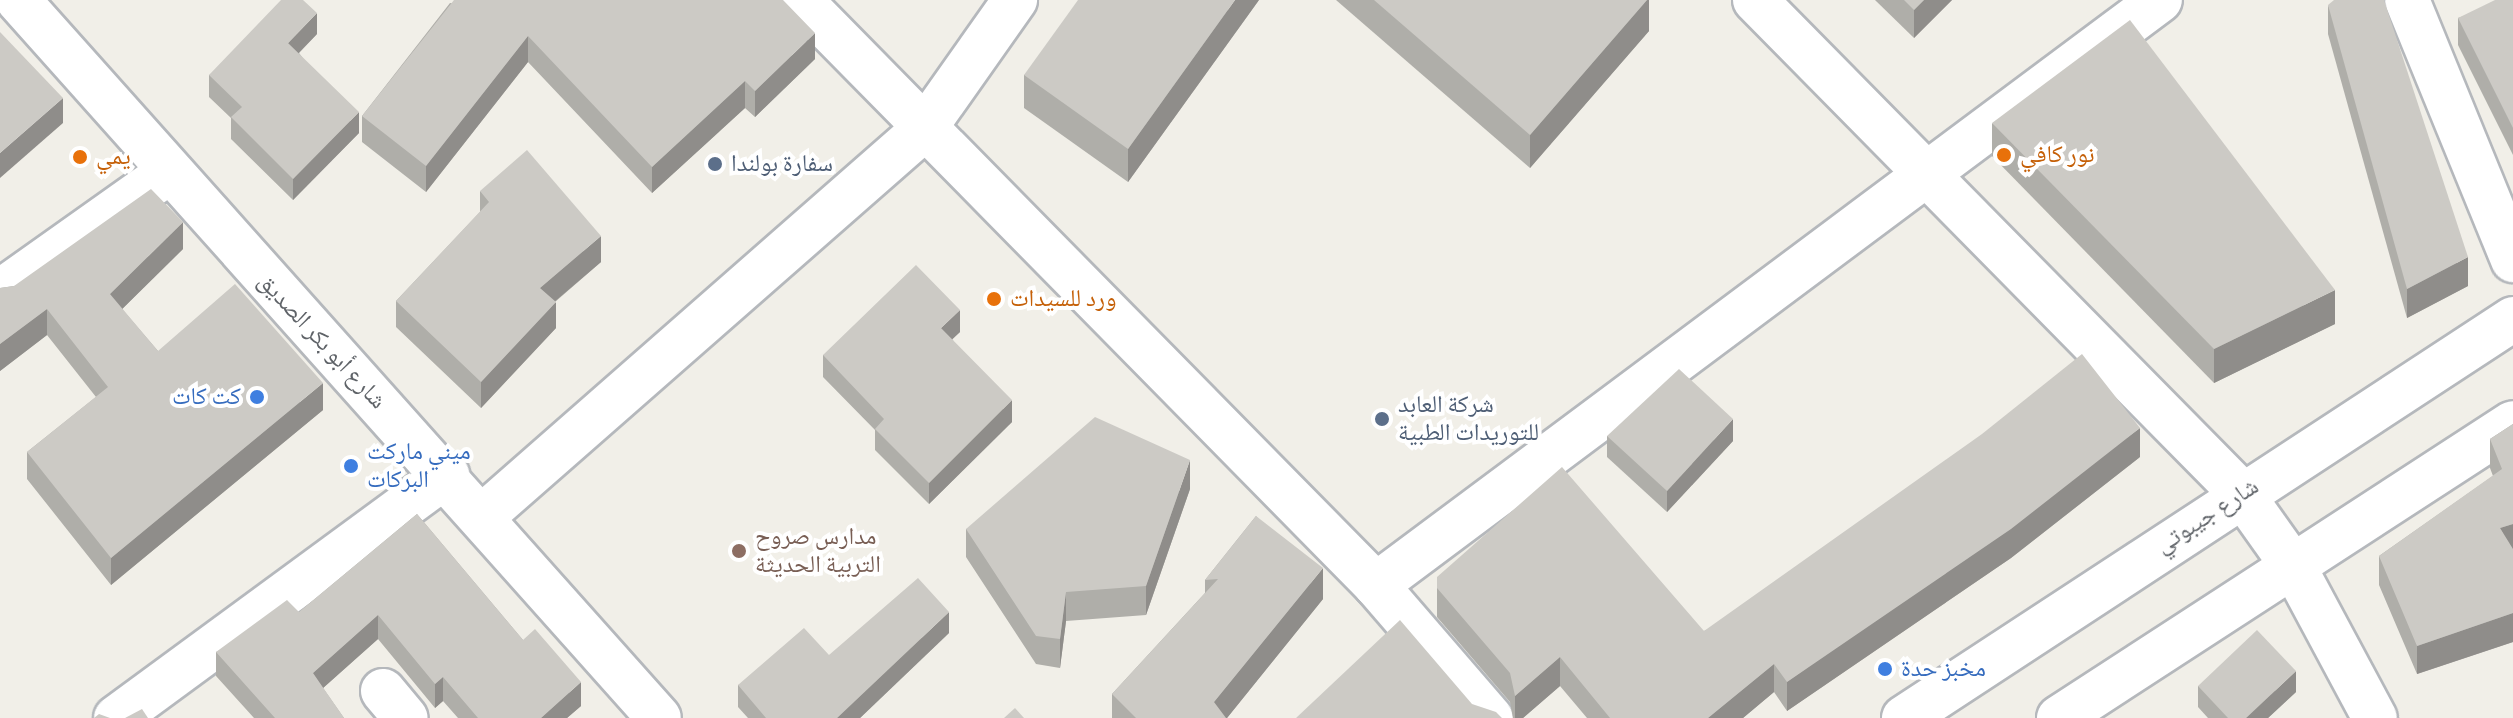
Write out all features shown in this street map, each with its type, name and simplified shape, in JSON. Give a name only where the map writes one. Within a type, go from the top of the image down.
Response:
[{"type":"street","name":"شارع أبو بكر الصديق","points":[[18,0],[166,174],[484,515],[659,718]]},
{"type":"street","points":[[800,0],[1376,585],[1491,718]]},
{"type":"street","points":[[484,515],[924,129],[1015,0]]},
{"type":"street","points":[[1755,0],[2241,493],[2295,569],[2375,718]]},
{"type":"street","points":[[1376,585],[1923,170],[2160,0]]},
{"type":"street","points":[[2407,0],[2513,260]]},
{"type":"street","points":[[0,292],[166,174]]},
{"type":"street","name":"شارع جيبوتي","points":[[1904,718],[2241,493],[2513,319]]},
{"type":"street","points":[[2059,718],[2295,569],[2513,423]]},
{"type":"street","points":[[116,718],[447,475]]},
{"type":"building","points":[[281,0],[303,0],[317,13],[288,43],[359,112],[293,179],[231,117],[242,107],[209,75]]},
{"type":"building","points":[[454,0],[783,0],[815,33],[755,91],[745,81],[652,167],[528,36],[426,166],[362,116]]},
{"type":"building","points":[[1078,0],[1235,0],[1128,149],[1024,75]]},
{"type":"building","points":[[1374,0],[1647,0],[1530,135]]},
{"type":"building","points":[[1904,0],[1924,0],[1914,10]]},
{"type":"building","points":[[2334,0],[2384,0],[2468,257],[2407,289],[2328,5]]},
{"type":"building","points":[[2495,0],[2513,0],[2513,128],[2458,18]]},
{"type":"building","points":[[2130,20],[2335,290],[2214,349],[1992,123]]},
{"type":"building","points":[[0,32],[63,98],[0,153]]},
{"type":"building","points":[[527,150],[601,236],[540,288],[556,302],[481,382],[396,301],[489,202],[480,191]]},
{"type":"building","points":[[151,189],[183,222],[110,294],[158,351],[235,284],[323,383],[111,558],[27,452],[108,387],[47,309],[0,344],[0,288],[14,286]]},
{"type":"building","points":[[916,265],[960,310],[941,328],[1012,400],[929,483],[875,429],[884,419],[823,355]]},
{"type":"building","points":[[2082,354],[2140,428],[2011,529],[1787,682],[1774,664],[1708,718],[1610,718],[1560,657],[1515,696],[1510,673],[1437,588],[1437,577],[1562,467],[1704,631],[1982,434]]},
{"type":"building","points":[[1679,369],[1733,419],[1667,491],[1607,436]]},
{"type":"building","points":[[1095,417],[1190,460],[1146,586],[1066,592],[1060,639],[1036,636],[966,529]]},
{"type":"building","points":[[2513,424],[2513,524],[2500,528],[2513,549],[2513,613],[2417,646],[2379,556],[2502,469],[2490,439]]},
{"type":"building","points":[[417,514],[523,640],[535,629],[581,682],[541,718],[478,718],[443,677],[435,684],[378,615],[313,673],[344,718],[275,718],[216,652],[287,600],[299,612]]},
{"type":"building","points":[[1256,516],[1323,568],[1214,702],[1226,718],[1136,718],[1112,694],[1218,579],[1205,580]]},
{"type":"building","points":[[918,578],[949,612],[837,718],[766,718],[738,685],[804,628],[829,655]]},
{"type":"building","points":[[1400,620],[1472,704],[1496,712],[1502,718],[1296,718]]},
{"type":"building","points":[[2257,630],[2296,671],[2246,718],[2228,718],[2198,686]]},
{"type":"building","points":[[1015,708],[1024,718],[1004,718]]},
{"type":"building","points":[[142,709],[148,718],[125,718]]},
{"type":"place","name":"نور كافي","points":[[2004,155]]},
{"type":"place","name":"يمي","points":[[80,157]]},
{"type":"place","name":"سفارة بولندا","points":[[715,164]]},
{"type":"place","name":"ورد للسيدات","points":[[994,299]]},
{"type":"place","name":"كت كات","points":[[257,397]]},
{"type":"place","name":"شركة العابد للتوريدات الطبية","points":[[1382,419]]},
{"type":"place","name":"ميني ماركت البركات","points":[[351,466]]},
{"type":"place","name":"مدارس صروح التربية الحديثة","points":[[739,551]]},
{"type":"place","name":"مخبز حدة","points":[[1885,669]]}]
